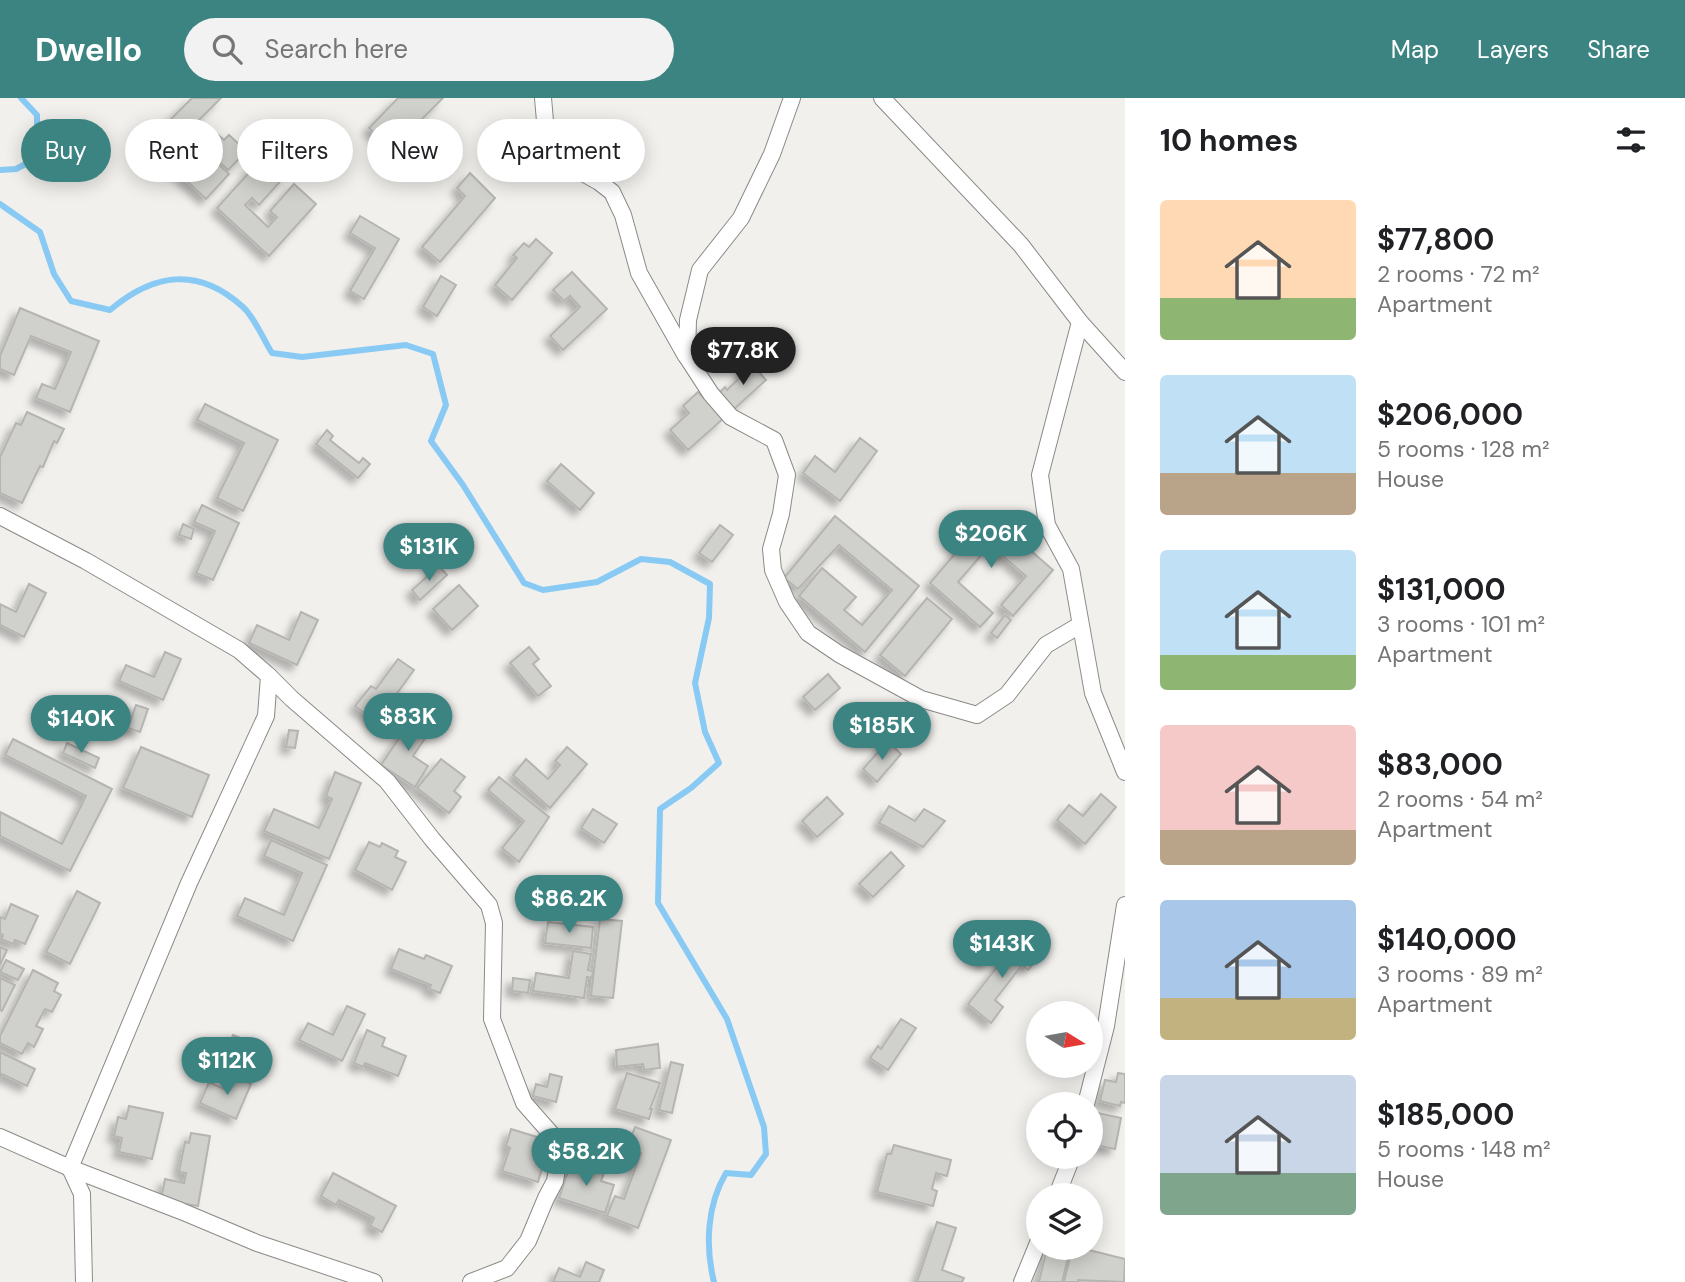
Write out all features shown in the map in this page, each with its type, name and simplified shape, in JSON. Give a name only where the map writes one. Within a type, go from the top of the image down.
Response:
[{"type":"street","points":[[543,98],[545,121],[556,158],[612,192],[623,215],[639,273],[711,394],[731,417],[774,440],[787,475],[781,514],[771,549],[773,570],[788,603],[808,633],[921,699],[977,715],[1007,695],[1046,645],[1080,625]]},
{"type":"street","points":[[687,357],[688,320],[701,270],[741,218],[772,154],[792,98]]},
{"type":"street","points":[[882,98],[1021,245],[1080,322],[1125,372]]},
{"type":"street","points":[[1080,322],[1040,475],[1047,525],[1071,569],[1093,694],[1125,772]]},
{"type":"street","points":[[0,516],[97,567],[239,650],[387,781],[489,905],[494,923],[492,1019],[524,1103],[561,1145],[555,1181],[528,1241],[507,1268],[471,1282]]},
{"type":"street","points":[[84,1282],[82,1194],[69,1168],[189,883],[266,716],[270,676]]},
{"type":"street","points":[[1089,1092],[1106,1026],[1125,905]]},
{"type":"street","points":[[0,1137],[69,1168],[257,1243],[351,1279],[374,1282]]},
{"type":"street","points":[[1022,1282],[1031,1260]]},
{"type":"building","points":[[192,98],[221,98],[200,119],[171,119]]},
{"type":"building","points":[[398,98],[443,98],[422,119],[378,119]]},
{"type":"building","points":[[229,135],[237,142],[237,161],[228,170],[223,165],[223,139]]},
{"type":"building","points":[[223,169],[229,174],[223,181]]},
{"type":"building","points":[[470,173],[495,198],[440,262],[422,247],[465,196],[457,188]]},
{"type":"building","points":[[188,182],[222,182],[206,199]]},
{"type":"building","points":[[240,182],[280,182],[259,205],[252,198],[245,205],[268,227],[277,217],[270,211],[294,184],[316,204],[269,256],[217,208]]},
{"type":"building","points":[[360,216],[399,239],[364,299],[350,291],[375,248],[350,233]]},
{"type":"building","points":[[536,239],[552,253],[512,300],[495,285],[517,258],[513,255],[524,243],[529,247]]},
{"type":"building","points":[[572,272],[607,309],[563,350],[550,336],[580,307],[570,296],[564,301],[553,290]]},
{"type":"building","points":[[441,276],[456,285],[437,316],[423,307]]},
{"type":"building","points":[[20,308],[99,341],[70,412],[36,398],[42,384],[55,389],[71,352],[31,336],[14,375],[0,369],[0,356]]},
{"type":"building","points":[[751,363],[766,380],[733,410],[718,394],[725,387],[727,390]]},
{"type":"building","points":[[698,392],[724,418],[688,450],[670,430],[689,413],[683,406]]},
{"type":"building","points":[[205,404],[278,440],[243,511],[217,498],[244,443],[197,420]]},
{"type":"building","points":[[27,412],[64,429],[57,443],[54,441],[43,467],[40,466],[22,503],[0,493],[0,457],[16,423],[21,425]]},
{"type":"building","points":[[327,430],[333,436],[330,440],[359,463],[363,458],[370,464],[358,478],[316,444]]},
{"type":"building","points":[[860,438],[877,451],[840,501],[803,473],[815,456],[835,472]]},
{"type":"building","points":[[561,464],[594,493],[580,510],[547,481]]},
{"type":"building","points":[[202,505],[239,523],[213,580],[196,573],[215,531],[194,522]]},
{"type":"building","points":[[989,514],[1053,570],[1013,616],[1001,605],[1026,576],[990,545],[958,582],[993,613],[980,627],[930,583]]},
{"type":"building","points":[[835,516],[919,586],[865,652],[799,596],[822,568],[856,597],[844,610],[862,625],[892,590],[839,545],[798,589],[784,578]]},
{"type":"building","points":[[183,524],[194,529],[191,539],[179,535]]},
{"type":"building","points":[[720,525],[733,535],[712,562],[699,553]]},
{"type":"building","points":[[439,566],[447,575],[420,600],[412,590]]},
{"type":"building","points":[[29,584],[46,593],[24,637],[0,625],[0,604],[16,612]]},
{"type":"building","points":[[459,585],[478,606],[452,630],[433,609]]},
{"type":"building","points":[[927,598],[952,619],[905,676],[880,655]]},
{"type":"building","points":[[301,612],[318,620],[297,665],[249,643],[257,625],[289,640]]},
{"type":"building","points":[[1005,615],[1011,620],[997,638],[991,633]]},
{"type":"building","points":[[529,647],[539,659],[533,664],[551,686],[538,696],[510,663]]},
{"type":"building","points":[[165,652],[181,659],[163,700],[119,681],[126,665],[154,677]]},
{"type":"building","points":[[398,659],[414,670],[376,722],[355,706],[371,686],[376,689]]},
{"type":"building","points":[[828,674],[840,688],[815,710],[803,697]]},
{"type":"building","points":[[136,705],[148,709],[140,732],[128,728]]},
{"type":"building","points":[[414,716],[432,728],[413,756],[428,766],[415,787],[381,765]]},
{"type":"building","points":[[289,730],[298,731],[295,748],[286,747]]},
{"type":"building","points":[[13,739],[112,789],[70,871],[0,836],[0,812],[62,844],[86,796],[5,755]]},
{"type":"building","points":[[888,741],[901,754],[877,782],[863,769]]},
{"type":"building","points":[[67,743],[99,758],[95,768],[63,753]]},
{"type":"building","points":[[141,747],[209,775],[192,817],[123,788]]},
{"type":"building","points":[[567,747],[587,764],[550,808],[513,775],[526,759],[548,779],[560,765],[555,761]]},
{"type":"building","points":[[441,759],[465,777],[454,791],[461,797],[449,813],[417,788]]},
{"type":"building","points":[[335,772],[361,783],[329,859],[264,831],[274,809],[319,828],[332,799],[326,796]]},
{"type":"building","points":[[499,777],[549,817],[519,862],[502,848],[524,821],[488,790]]},
{"type":"building","points":[[1101,794],[1116,807],[1085,844],[1057,820],[1069,805],[1083,816]]},
{"type":"building","points":[[827,797],[843,814],[817,837],[802,821]]},
{"type":"building","points":[[889,806],[915,821],[924,809],[945,821],[923,847],[879,823]]},
{"type":"building","points":[[593,809],[617,824],[604,843],[581,828]]},
{"type":"building","points":[[271,840],[327,865],[293,941],[237,916],[245,898],[284,915],[302,873],[264,856]]},
{"type":"building","points":[[369,842],[380,847],[382,843],[398,851],[395,857],[406,862],[392,890],[355,870]]},
{"type":"building","points":[[891,852],[904,866],[873,897],[859,884]]},
{"type":"building","points":[[77,891],[100,903],[70,964],[46,952]]},
{"type":"building","points":[[553,891],[586,894],[584,912],[551,909]]},
{"type":"building","points":[[11,904],[38,916],[25,944],[15,940],[13,944],[1,939],[3,935],[0,933],[0,917],[5,919]]},
{"type":"building","points":[[600,919],[622,921],[613,998],[591,996]]},
{"type":"building","points":[[548,922],[593,927],[591,948],[545,943]]},
{"type":"building","points":[[999,925],[1010,934],[986,964],[975,956]]},
{"type":"building","points":[[1019,939],[1040,955],[1028,970],[1022,965],[995,1000],[1003,1007],[991,1023],[968,1004]]},
{"type":"building","points":[[0,947],[7,950],[0,965]]},
{"type":"building","points":[[399,949],[424,959],[426,955],[452,966],[440,993],[429,989],[431,985],[391,969]]},
{"type":"building","points":[[573,951],[591,954],[588,970],[593,971],[592,978],[587,977],[584,998],[533,991],[536,973],[569,978]]},
{"type":"building","points":[[6,960],[24,969],[18,980],[0,972]]},
{"type":"building","points":[[33,970],[58,983],[54,991],[61,995],[52,1012],[45,1009],[36,1026],[43,1029],[34,1047],[28,1043],[22,1054],[0,1043],[0,1036]]},
{"type":"building","points":[[0,978],[15,985],[2,1011],[0,1010]]},
{"type":"building","points":[[513,978],[530,980],[528,993],[512,991]]},
{"type":"building","points":[[347,1006],[365,1014],[342,1061],[299,1040],[308,1023],[333,1035]]},
{"type":"building","points":[[901,1019],[916,1028],[888,1070],[870,1058],[878,1046],[881,1049]]},
{"type":"building","points":[[367,1030],[385,1038],[382,1046],[406,1056],[398,1076],[365,1063],[363,1067],[354,1063]]},
{"type":"building","points":[[233,1035],[268,1049],[254,1080],[227,1068],[232,1056],[225,1053]]},
{"type":"building","points":[[658,1044],[660,1068],[644,1070],[643,1064],[617,1067],[616,1050]]},
{"type":"building","points":[[0,1052],[35,1069],[27,1086],[2,1074],[0,1079]]},
{"type":"building","points":[[671,1062],[683,1065],[672,1113],[659,1110]]},
{"type":"building","points":[[627,1073],[660,1083],[649,1119],[615,1109]]},
{"type":"building","points":[[1118,1073],[1125,1074],[1125,1103],[1121,1102],[1120,1106],[1103,1102],[1105,1080],[1116,1082]]},
{"type":"building","points":[[550,1074],[562,1077],[556,1102],[533,1096],[536,1084],[547,1087]]},
{"type":"building","points":[[231,1075],[251,1084],[236,1119],[200,1103],[209,1082],[224,1089]]},
{"type":"building","points":[[129,1106],[163,1113],[152,1159],[119,1152],[122,1138],[114,1136],[118,1117],[126,1119]]},
{"type":"building","points":[[1103,1114],[1121,1118],[1115,1149],[1103,1147]]},
{"type":"building","points":[[635,1127],[671,1140],[638,1228],[607,1216],[615,1196],[624,1199],[641,1153],[627,1148]]},
{"type":"building","points":[[511,1129],[550,1141],[547,1150],[551,1151],[547,1163],[544,1162],[538,1182],[502,1171],[510,1148],[506,1146]]},
{"type":"building","points":[[191,1133],[210,1136],[198,1206],[161,1200],[165,1179],[184,1183],[186,1173],[179,1172],[185,1142],[189,1143]]},
{"type":"building","points":[[894,1145],[951,1160],[947,1176],[936,1173],[932,1189],[937,1191],[933,1206],[877,1192],[887,1154],[891,1154]]},
{"type":"building","points":[[572,1160],[604,1173],[601,1181],[614,1185],[605,1213],[559,1198]]},
{"type":"building","points":[[333,1173],[396,1206],[382,1232],[370,1226],[374,1218],[339,1200],[336,1205],[321,1196]]},
{"type":"building","points":[[937,1222],[956,1228],[942,1270],[964,1278],[962,1282],[917,1282]]},
{"type":"building","points":[[1103,1254],[1125,1259],[1124,1282],[1064,1282],[1069,1260],[1103,1260]]},
{"type":"building","points":[[1044,1260],[1068,1260],[1062,1282],[1039,1282]]},
{"type":"building","points":[[586,1262],[604,1270],[599,1282],[553,1282],[559,1268],[580,1277]]},
{"type":"waterway","points":[[0,170],[16,169],[37,158],[37,115],[21,98]]},
{"type":"waterway","points":[[0,204],[40,232],[54,274],[71,301],[110,310],[143,288],[176,279],[193,280],[226,294],[243,307],[272,353],[302,357],[406,345],[433,354],[446,405],[431,441],[463,485],[524,583],[543,590],[597,582],[641,559],[670,562],[710,584],[709,618],[695,683],[705,732],[719,763],[691,788],[660,809],[658,903],[727,1019],[764,1127],[766,1154],[751,1175],[726,1173],[715,1198],[709,1240],[714,1282]]}]
